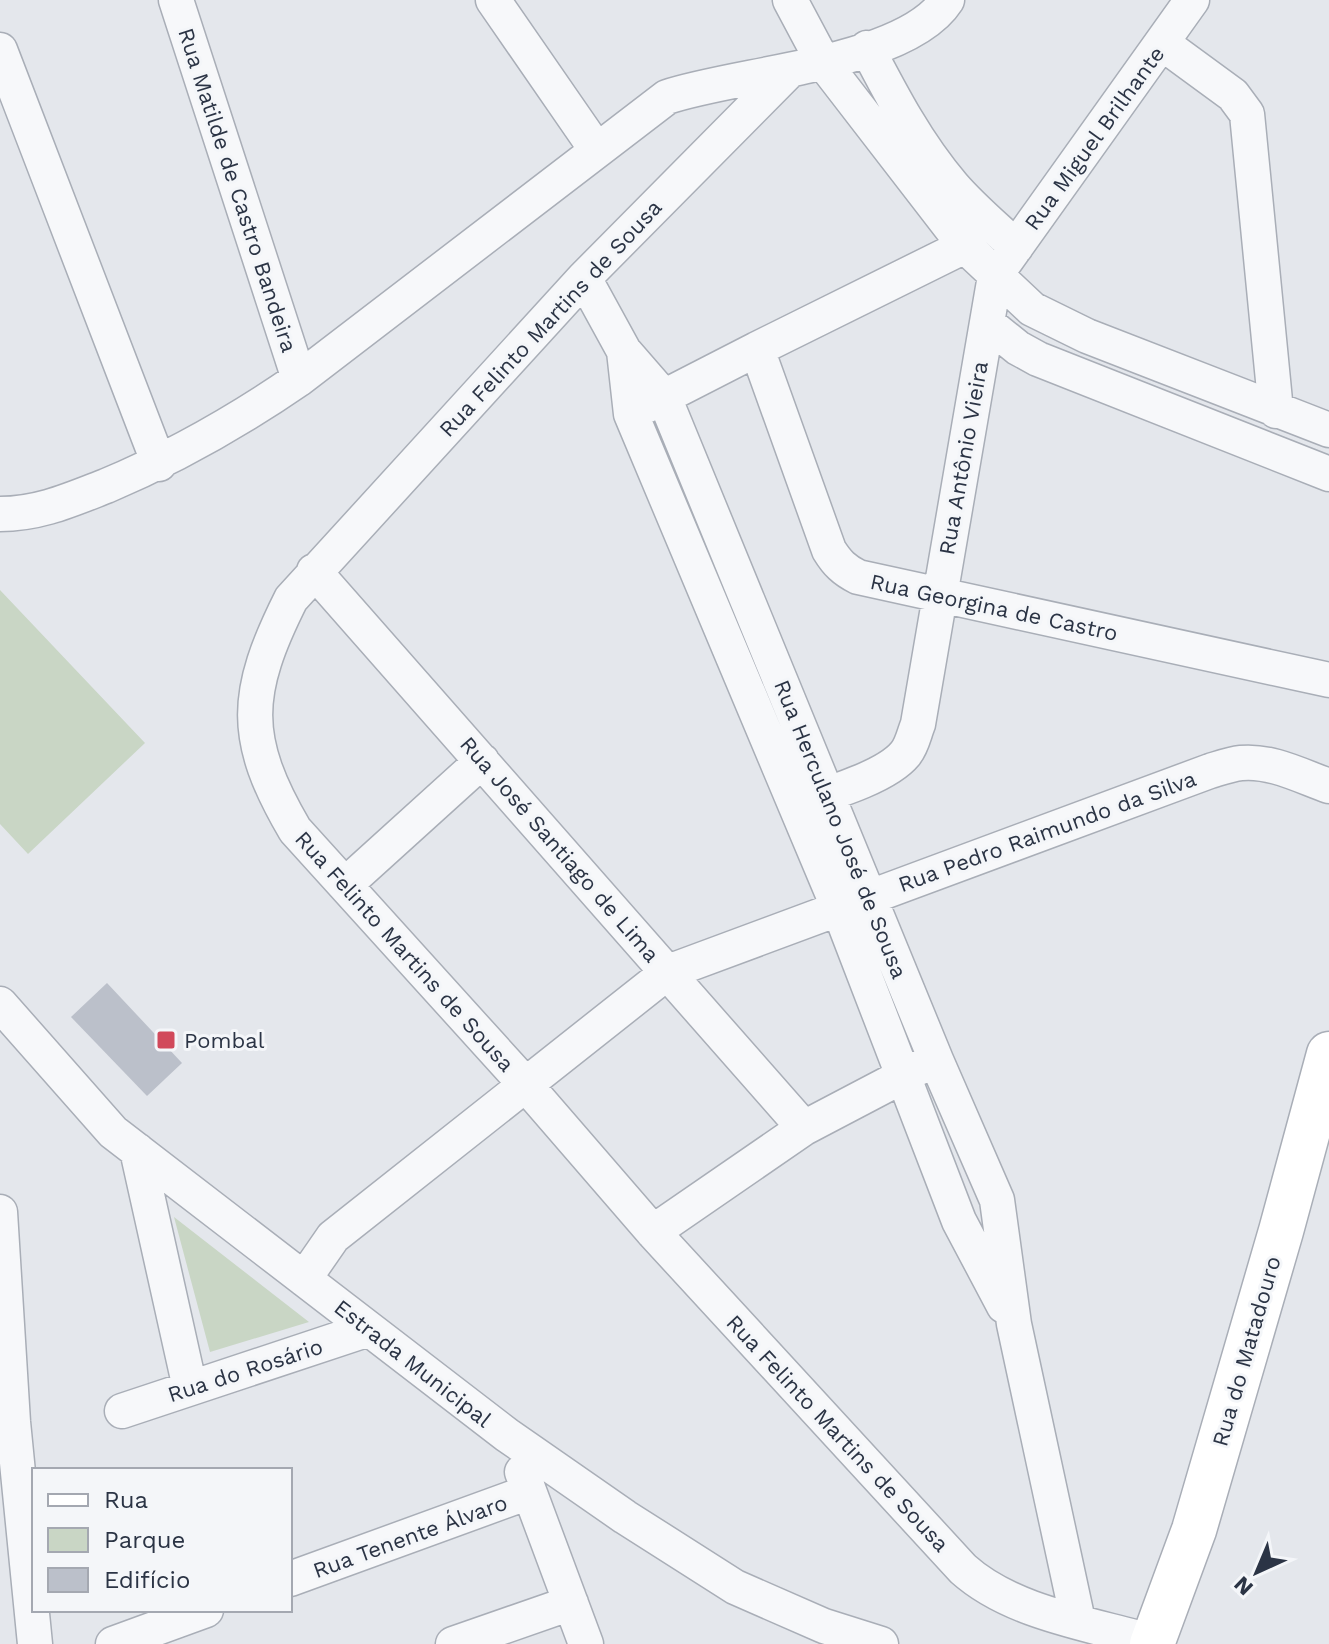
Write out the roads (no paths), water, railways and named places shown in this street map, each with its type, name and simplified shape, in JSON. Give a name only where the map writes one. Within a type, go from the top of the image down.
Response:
[{"type":"main road","name":"Rua do Matadouro","points":[[1153,1643],[1194,1530],[1329,1054]]},
{"type":"street","name":"Rua Matilde de Castro Bandeira","points":[[176,0],[299,379]]},
{"type":"street","points":[[493,0],[596,149]]},
{"type":"street","points":[[790,0],[823,62],[965,246],[1032,309],[1052,320],[1329,430]]},
{"type":"street","name":"Rua Felinto Martins de Sousa","points":[[0,514],[36,512],[58,505],[159,464],[241,419],[299,379],[667,97],[706,86],[788,72],[902,38],[939,12],[947,0]]},
{"type":"street","name":"Rua Miguel Brilhante","points":[[995,276],[1192,0]]},
{"type":"street","points":[[1162,43],[1233,95],[1247,114],[1276,411]]},
{"type":"street","points":[[867,48],[906,122],[929,155],[953,186],[1016,247]]},
{"type":"street","points":[[0,50],[159,464]]},
{"type":"street","name":"Rua Felinto Martins de Sousa","points":[[788,72],[584,278],[291,599],[271,639],[257,686],[254,721],[260,759],[273,791],[295,830],[525,1084],[653,1232],[973,1578],[1007,1599],[1153,1643]]},
{"type":"street","points":[[631,414],[965,246]]},
{"type":"street","name":"Rua Antônio Vieira","points":[[795,806],[891,766],[906,753],[918,724],[995,276]]},
{"type":"street","name":"Rua Herculano José de Sousa","points":[[584,278],[624,351],[664,397],[828,794],[853,903],[903,1074],[959,1221],[1014,1324]]},
{"type":"street","points":[[987,323],[1011,343],[1038,359],[1329,474]]},
{"type":"street","name":"Rua Georgina de Castro","points":[[757,349],[829,550],[837,563],[858,577],[1329,680]]},
{"type":"street","name":"Rua Herculano José de Sousa","points":[[624,351],[631,414],[795,806],[853,903],[936,1060],[997,1200],[1014,1324],[1078,1621]]},
{"type":"street","name":"Rua José Santiago de Lima","points":[[314,571],[804,1128]]},
{"type":"street","points":[[345,885],[482,761]]},
{"type":"street","name":"Rua Pedro Raimundo da Silva","points":[[304,1279],[333,1237],[668,972],[1210,771],[1240,763],[1274,766],[1329,786]]},
{"type":"street","name":"Estrada Municipal","points":[[0,1004],[113,1132],[507,1435],[649,1533],[735,1587],[777,1608],[881,1644]]},
{"type":"street","points":[[653,1232],[804,1128],[903,1074],[936,1060]]},
{"type":"street","points":[[137,1150],[190,1388]]},
{"type":"street","points":[[0,1212],[13,1422],[35,1644]]},
{"type":"street","name":"Rua do Rosário","points":[[122,1411],[369,1329]]},
{"type":"street","points":[[507,1435],[586,1644]]},
{"type":"street","name":"Rua Tenente Álvaro","points":[[292,1578],[529,1492]]},
{"type":"street","points":[[453,1644],[571,1603]]},
{"type":"street","points":[[777,1608],[792,1644]]},
{"type":"street","points":[[113,1644],[201,1612]]},
{"type":"place","name":"Pombal","points":[[166,1040]]}]
